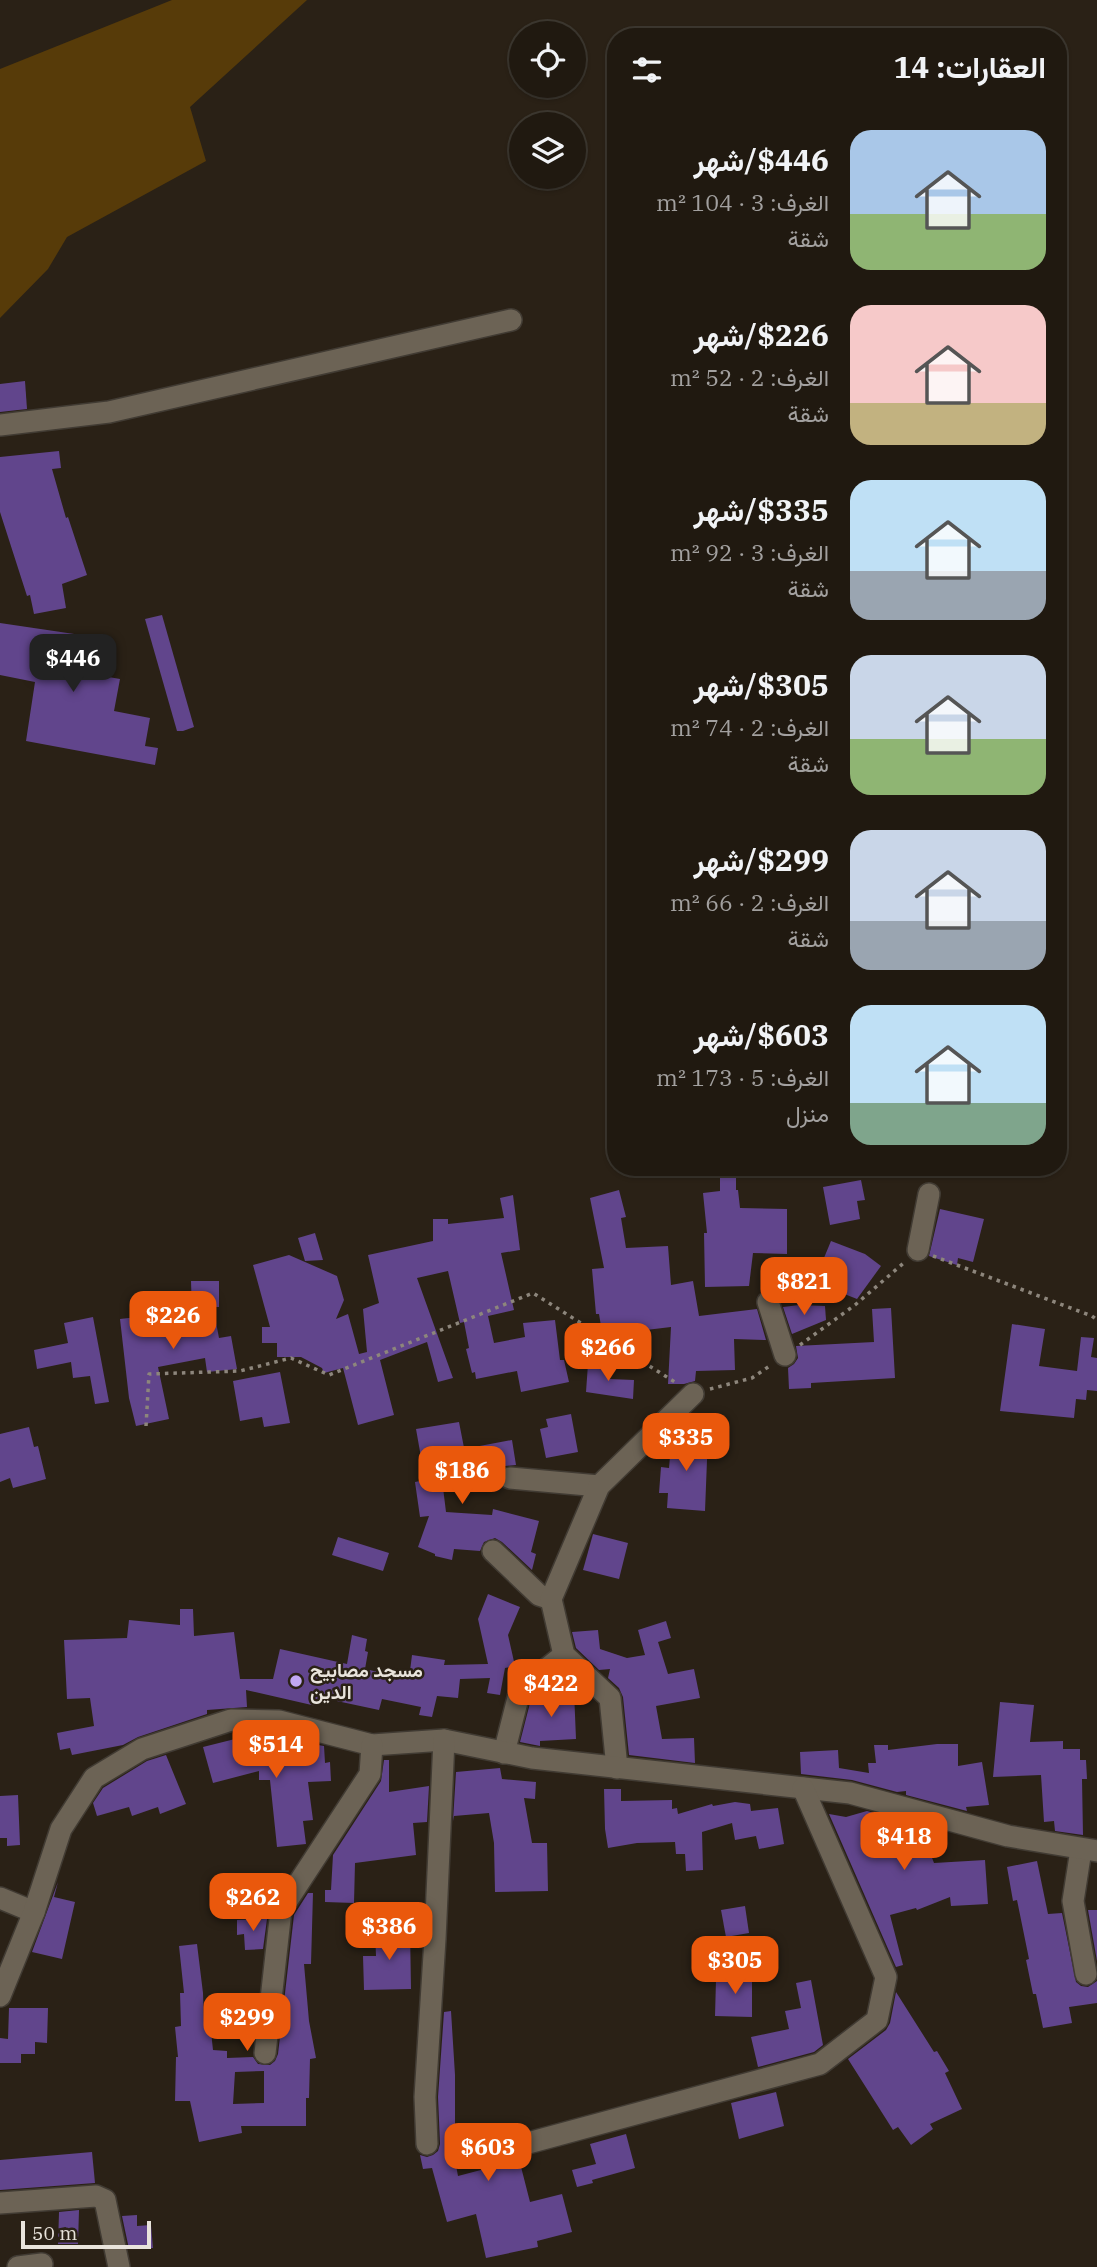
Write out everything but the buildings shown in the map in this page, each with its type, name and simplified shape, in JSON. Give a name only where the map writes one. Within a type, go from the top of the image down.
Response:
[{"type":"street","points":[[0,425],[109,412],[511,320]]},
{"type":"street","points":[[918,1250],[929,1194]]},
{"type":"street","points":[[768,1302],[785,1355]]},
{"type":"street","points":[[617,1768],[610,1699],[564,1655],[551,1600],[599,1486],[693,1394]]},
{"type":"street","points":[[510,1478],[599,1486]]},
{"type":"street","points":[[493,1551],[539,1595],[551,1600]]},
{"type":"street","points":[[504,1753],[520,1690],[564,1655]]},
{"type":"street","points":[[0,1996],[34,1912],[61,1829],[94,1778],[142,1749],[230,1720],[279,1721],[372,1745],[444,1740],[532,1758],[850,1793],[1008,1836],[1089,1851],[1073,1901],[1086,1974]]},
{"type":"street","points":[[427,2144],[425,2097],[444,1740]]},
{"type":"street","points":[[265,2053],[281,1910],[370,1774],[372,1745]]},
{"type":"street","points":[[517,2146],[820,2064],[877,2020],[886,1977],[803,1788]]},
{"type":"street","points":[[0,1898],[34,1912]]},
{"type":"street","points":[[0,2203],[96,2196],[105,2200],[119,2267]]},
{"type":"street","points":[[18,2267],[43,2264]]},
{"type":"path","points":[[146,1426],[149,1374],[240,1371],[291,1358],[329,1375],[533,1293],[693,1394],[752,1378],[855,1305],[918,1250],[1097,1320]]},
{"type":"shaded area","points":[[172,0],[307,0],[190,107],[206,161],[67,237],[48,269],[0,318],[0,69]]},
{"type":"place","name":"مسجد مصابيح الدين","points":[[296,1681]]}]
